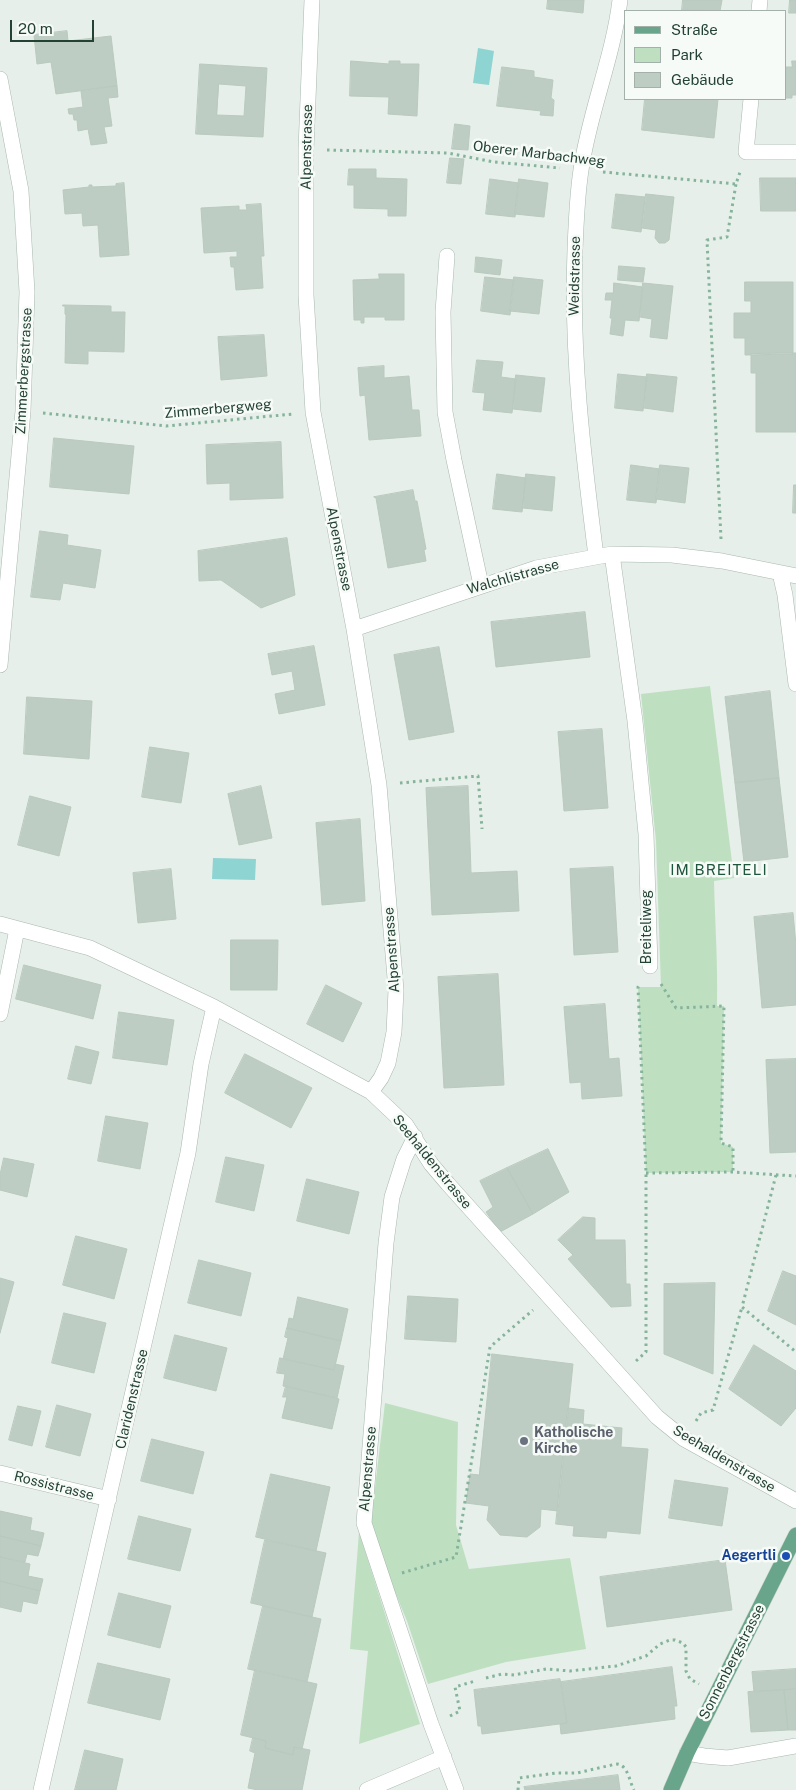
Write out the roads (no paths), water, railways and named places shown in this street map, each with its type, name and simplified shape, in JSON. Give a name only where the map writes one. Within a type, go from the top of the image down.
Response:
[{"type":"main road","name":"Sonnenbergstrasse","points":[[672,1790],[686,1753],[796,1535]]},
{"type":"street","name":"Alpenstrasse","points":[[312,0],[306,149],[306,295],[313,412],[354,629],[379,785],[396,990],[394,1032],[388,1063],[382,1078],[371,1092]]},
{"type":"street","name":"Weidstrasse","points":[[596,556],[583,454],[574,338],[574,282],[581,170],[595,101],[610,50],[620,0]]},
{"type":"street","name":"Zimmerbergstrasse","points":[[0,79],[21,191],[27,292],[23,411],[0,665]]},
{"type":"street","points":[[751,100],[746,152],[796,152]]},
{"type":"street","points":[[447,256],[443,312],[445,412],[481,585]]},
{"type":"street","name":"Walchlistrasse","points":[[354,629],[536,568],[612,554],[672,555],[722,561],[796,576]]},
{"type":"street","name":"Breiteliweg","points":[[612,554],[635,721],[645,824],[650,966]]},
{"type":"street","points":[[780,573],[796,684]]},
{"type":"street","name":"Seehaldenstrasse","points":[[0,924],[90,948],[214,1006],[371,1092],[406,1125],[431,1164],[448,1184],[657,1417],[684,1438],[796,1501]]},
{"type":"street","points":[[0,1014],[17,929]]},
{"type":"street","name":"Claridenstrasse","points":[[41,1790],[188,1153],[201,1064],[214,1006]]},
{"type":"street","name":"Alpenstrasse","points":[[415,1137],[404,1159],[391,1206],[386,1243],[364,1523],[431,1724],[456,1790]]},
{"type":"street","name":"Rossistrasse","points":[[0,1473],[108,1500]]},
{"type":"street","points":[[686,1753],[728,1758],[796,1746]]},
{"type":"street","points":[[367,1790],[444,1757]]},
{"type":"water","points":[[478,48],[494,51],[489,85],[473,83]]},
{"type":"water","points":[[213,858],[256,859],[255,880],[212,879]]},
{"type":"place","name":"Katholische Kirche","points":[[524,1441]]},
{"type":"place","name":"Aegertli","points":[[786,1556]]},
{"type":"district","name":"IM BREITELI","points":[[719,870]]}]
